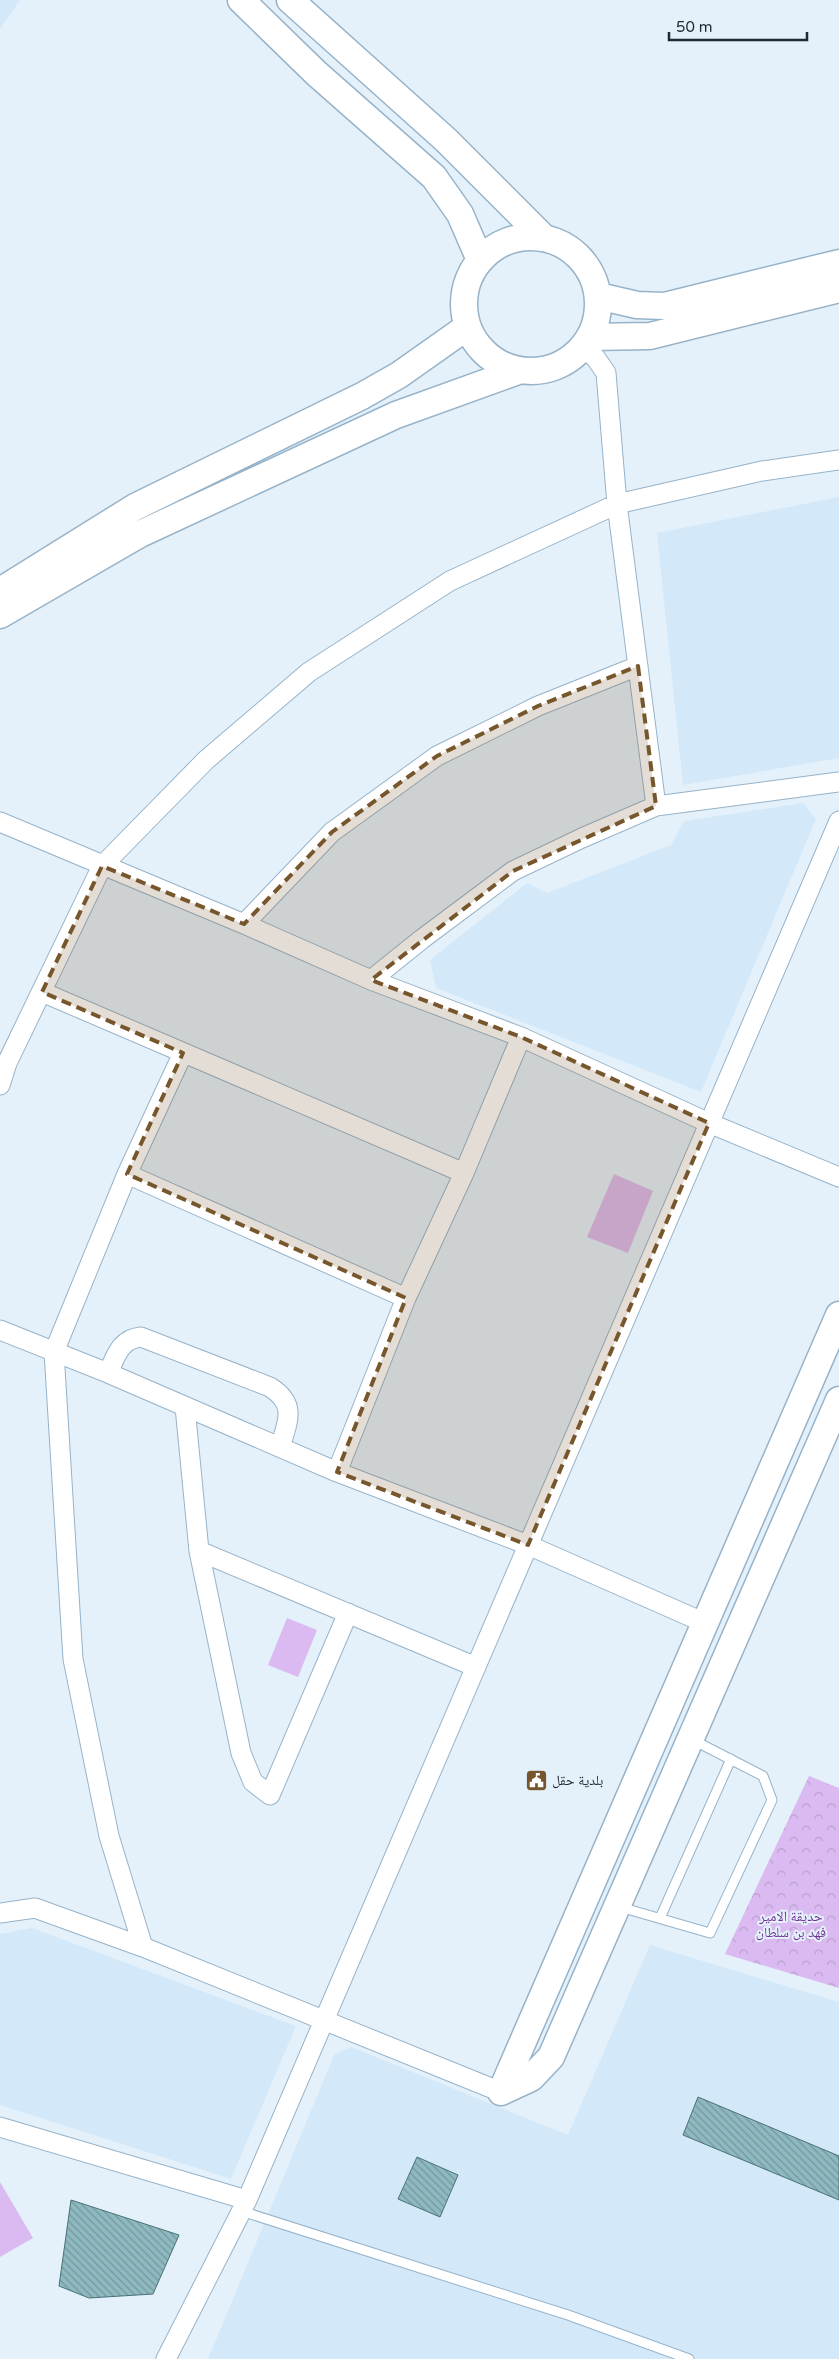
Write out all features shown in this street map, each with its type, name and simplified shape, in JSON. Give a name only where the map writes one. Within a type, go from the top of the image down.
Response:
[{"type":"street","points":[[241,0],[316,73],[434,177],[460,214],[480,260]]},
{"type":"street","points":[[290,0],[446,140],[544,238]]},
{"type":"street","points":[[544,238],[557,242],[580,258],[591,276],[598,296],[598,310],[586,343],[559,366],[532,372],[518,371],[492,360],[482,351],[467,327],[464,306],[466,285],[480,260],[502,243],[515,239],[544,238]]},
{"type":"street","points":[[598,296],[637,306],[664,306],[839,263]]},
{"type":"street","points":[[586,343],[650,336],[839,289]]},
{"type":"street","points":[[0,591],[135,507],[391,380],[467,327]]},
{"type":"street","points":[[586,343],[606,373],[617,504],[656,806]]},
{"type":"street","points":[[0,615],[140,534],[396,414],[518,371]]},
{"type":"street","points":[[0,1085],[7,1063],[102,866],[206,760],[309,672],[450,581],[617,504],[762,471],[839,460]]},
{"type":"street","points":[[244,924],[332,832],[437,756],[538,706],[638,666]]},
{"type":"street","points":[[371,980],[422,939],[514,871],[582,838],[656,806],[839,782]]},
{"type":"street","points":[[166,2359],[244,2205],[839,821]]},
{"type":"street","points":[[0,822],[244,924],[371,980],[521,1037],[709,1123],[839,1177]]},
{"type":"street","points":[[42,992],[464,1173]]},
{"type":"street","points":[[337,1472],[406,1298],[464,1173],[521,1037]]},
{"type":"street","points":[[143,1948],[109,1836],[73,1659],[54,1352],[127,1174],[183,1052]]},
{"type":"street","points":[[127,1174],[406,1298]]},
{"type":"street","points":[[501,2092],[839,1315]]},
{"type":"street","points":[[0,1330],[108,1373],[337,1472],[528,1545],[705,1623]]},
{"type":"street","points":[[108,1373],[123,1343],[131,1338],[141,1337],[270,1387],[281,1394],[288,1406],[289,1417],[280,1447]]},
{"type":"street","points":[[0,1913],[35,1908],[143,1948],[501,2092],[531,2078],[551,2057],[839,1400]]},
{"type":"street","points":[[185,1407],[199,1551],[241,1752],[254,1782],[270,1795],[348,1613]]},
{"type":"street","points":[[199,1551],[476,1667]]},
{"type":"street","points":[[599,1868],[629,1880]]},
{"type":"street","points":[[518,2054],[522,2065],[526,2068],[531,2069],[542,2066]]},
{"type":"street","points":[[0,2127],[244,2205]]},
{"type":"lane","points":[[618,1906],[710,1933],[772,1800],[763,1776],[691,1739]]},
{"type":"lane","points":[[660,1918],[732,1759]]},
{"type":"lane","points":[[244,2205],[568,2315],[689,2359]]},
{"type":"highlighted area","points":[[638,666],[656,806],[513,871],[371,980],[521,1037],[709,1123],[528,1545],[337,1472],[406,1298],[127,1174],[183,1053],[42,992],[102,866],[244,924],[332,832],[437,756],[538,706]]},
{"type":"shaded area","points":[[0,0],[20,0],[0,29]]},
{"type":"shaded area","points":[[839,497],[839,758],[683,785],[657,533]]},
{"type":"shaded area","points":[[803,803],[816,819],[701,1092],[436,988],[430,960],[527,883],[547,893],[671,845],[684,821]]},
{"type":"shaded area","points":[[32,1928],[296,2026],[231,2179],[0,2105],[0,1934]]},
{"type":"shaded area","points":[[650,1945],[839,2002],[839,2359],[208,2359],[334,2055],[351,2047],[568,2135]]},
{"type":"green space","points":[[614,1174],[653,1191],[628,1253],[587,1237]]},
{"type":"green space","points":[[287,1618],[317,1630],[298,1677],[268,1665]]},
{"type":"green space","name":"حديقة الامير فهد بن سلطان","points":[[809,1776],[839,1788],[839,1988],[725,1954]]},
{"type":"green space","points":[[0,2182],[33,2238],[0,2257]]},
{"type":"building","points":[[698,2097],[839,2156],[839,2200],[683,2135]]},
{"type":"building","points":[[417,2157],[458,2175],[440,2217],[398,2199]]},
{"type":"building","points":[[71,2200],[179,2235],[153,2294],[89,2298],[59,2286]]},
{"type":"place","name":"بلدية حقل","points":[[536,1780]]}]
